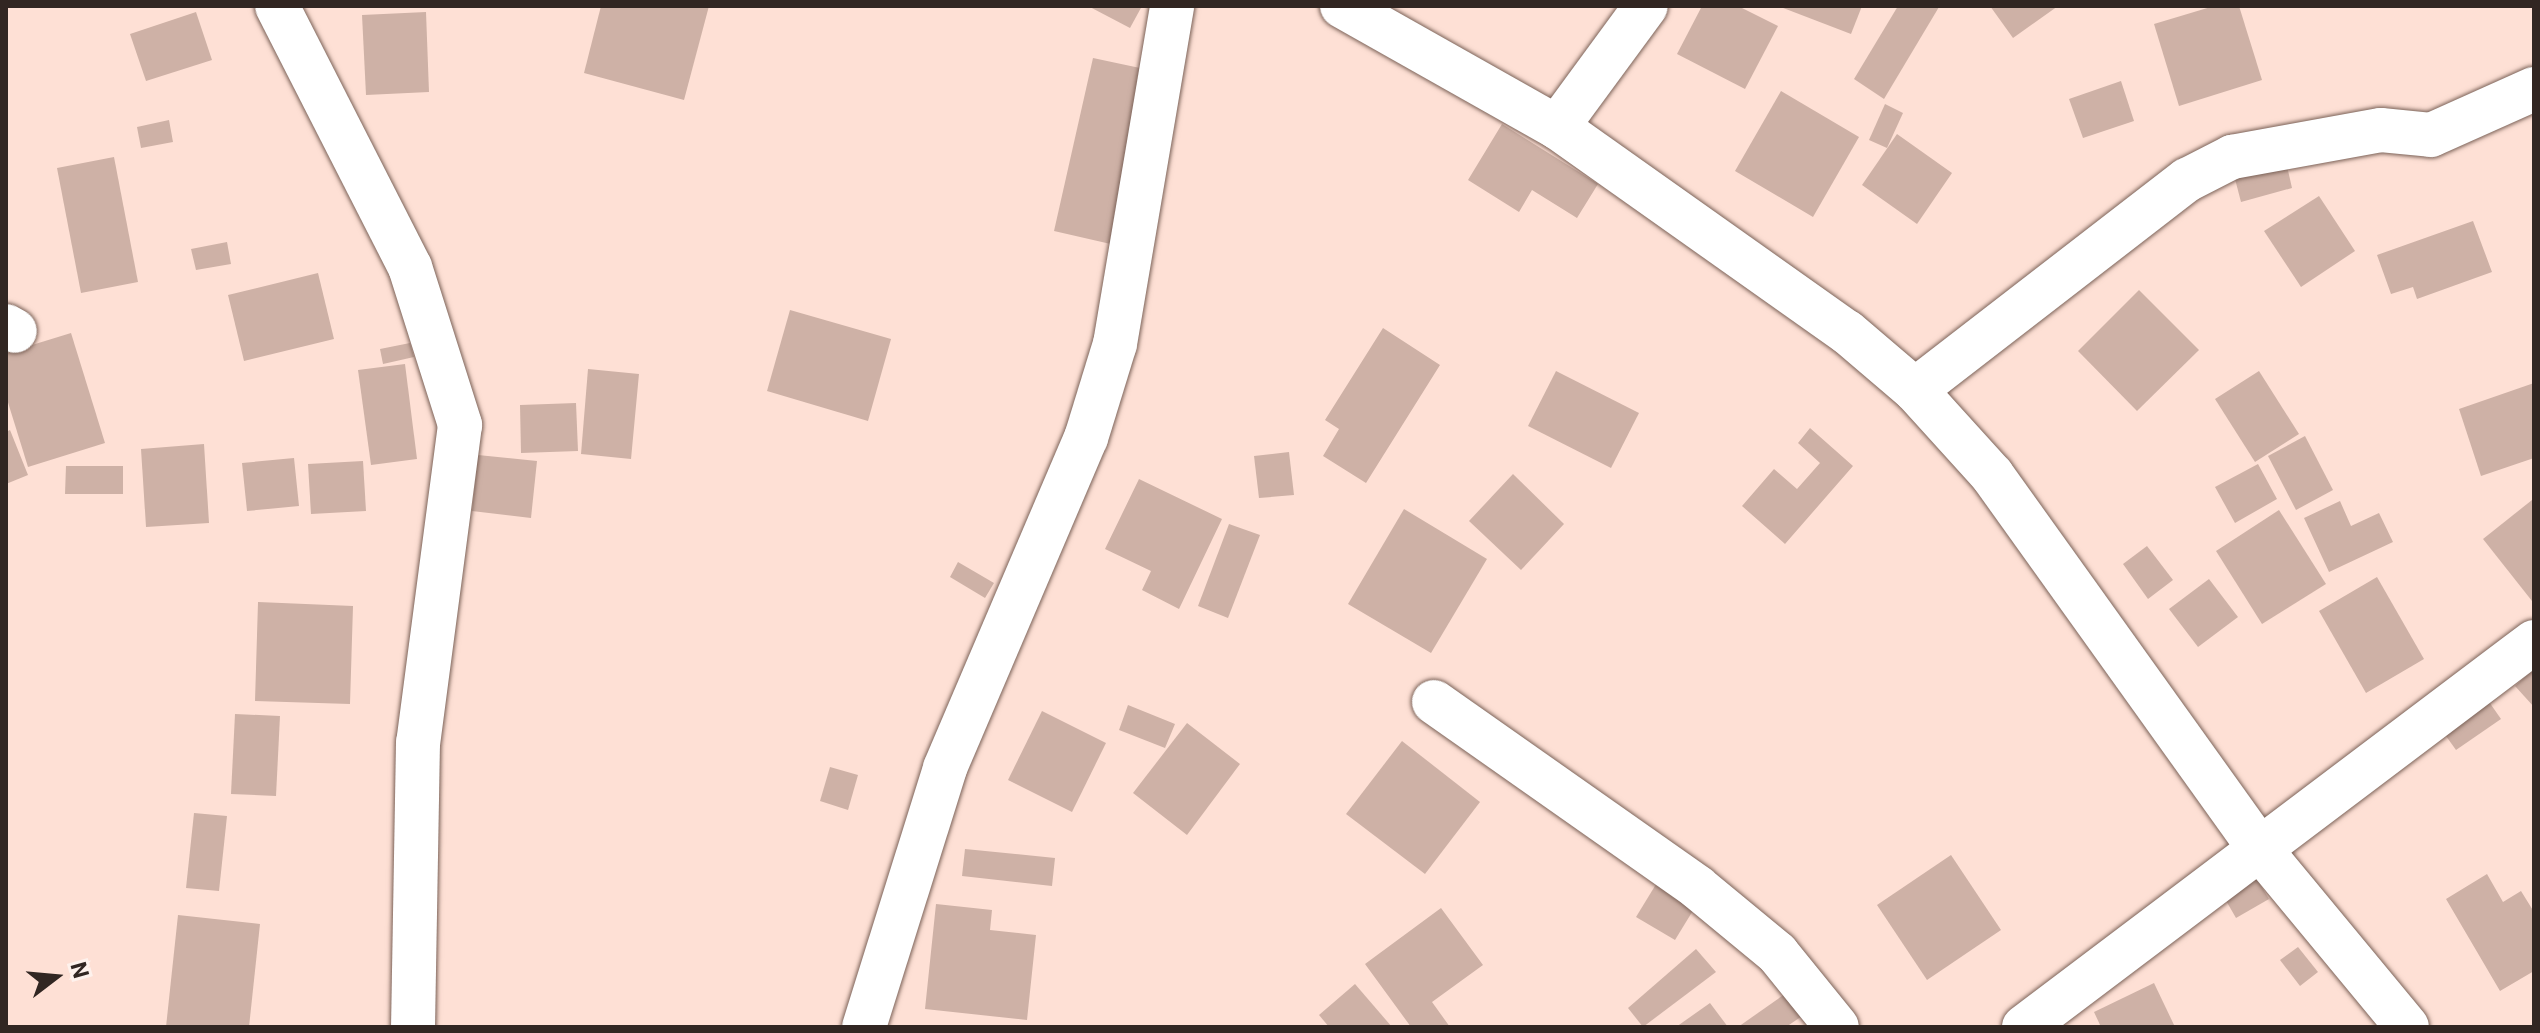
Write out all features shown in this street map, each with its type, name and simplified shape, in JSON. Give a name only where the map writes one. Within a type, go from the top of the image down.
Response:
[{"type":"street","points":[[277,6],[410,267],[460,425],[418,742],[413,1027]]},
{"type":"street","points":[[864,1027],[945,768],[1086,438],[1115,344],[1172,6]]},
{"type":"street","points":[[1342,6],[1557,127],[1847,332],[1915,390],[1992,475],[2095,610],[2259,848],[2407,1027]]},
{"type":"street","points":[[1557,127],[1646,6]]},
{"type":"street","points":[[1915,390],[2187,180],[2232,157],[2381,130],[2431,135],[2534,89]]},
{"type":"street","points":[[2024,1027],[2534,642]]},
{"type":"street","points":[[1434,702],[1697,887],[1777,953],[1837,1027]]},
{"type":"building","points":[[601,6],[709,6],[684,100],[584,73]]},
{"type":"building","points":[[1088,6],[1142,6],[1130,28]]},
{"type":"building","points":[[1702,6],[1738,6],[1778,26],[1745,89],[1677,54]]},
{"type":"building","points":[[1778,6],[1862,6],[1851,34]]},
{"type":"building","points":[[1898,6],[1939,7],[1884,99],[1854,79]]},
{"type":"building","points":[[1990,6],[2058,6],[2013,38]]},
{"type":"building","points":[[2214,6],[2239,6],[2262,80],[2179,106],[2154,24]]},
{"type":"building","points":[[196,12],[212,60],[146,81],[130,34]]},
{"type":"building","points":[[426,12],[429,92],[366,95],[362,15]]},
{"type":"building","points":[[1093,58],[1154,71],[1115,245],[1054,231]]},
{"type":"building","points":[[2121,81],[2134,121],[2083,138],[2069,99]]},
{"type":"building","points":[[1781,91],[1859,137],[1813,217],[1735,171]]},
{"type":"building","points":[[1885,104],[1903,113],[1887,148],[1869,140]]},
{"type":"building","points":[[169,120],[173,142],[141,148],[137,127]]},
{"type":"building","points":[[1502,124],[1598,184],[1577,218],[1532,190],[1519,212],[1468,180]]},
{"type":"building","points":[[1897,134],[1952,173],[1917,224],[1862,185]]},
{"type":"building","points":[[114,157],[138,282],[81,293],[57,168]]},
{"type":"building","points":[[2287,166],[2292,188],[2241,202],[2235,179]]},
{"type":"building","points":[[2319,196],[2355,251],[2301,287],[2264,231]]},
{"type":"building","points":[[2473,221],[2492,272],[2417,299],[2413,287],[2391,294],[2377,255]]},
{"type":"building","points":[[227,242],[231,264],[196,270],[191,249]]},
{"type":"building","points":[[318,273],[334,339],[244,361],[228,295]]},
{"type":"building","points":[[2139,290],[2199,350],[2137,411],[2078,351]]},
{"type":"building","points":[[790,310],[891,339],[868,421],[767,391]]},
{"type":"building","points":[[1383,328],[1440,365],[1366,483],[1323,456],[1339,429],[1325,420]]},
{"type":"building","points":[[71,333],[105,443],[28,467],[6,396],[6,353]]},
{"type":"building","points":[[410,343],[414,357],[383,364],[380,349]]},
{"type":"building","points":[[405,364],[417,459],[371,465],[358,370]]},
{"type":"building","points":[[588,369],[639,374],[631,459],[581,454]]},
{"type":"building","points":[[1556,371],[1639,413],[1611,468],[1528,426]]},
{"type":"building","points":[[2259,371],[2299,434],[2255,462],[2215,399]]},
{"type":"building","points":[[2534,383],[2534,458],[2481,476],[2459,409]]},
{"type":"building","points":[[576,403],[578,451],[521,453],[520,405]]},
{"type":"building","points":[[1810,428],[1853,466],[1785,544],[1742,506],[1774,469],[1797,489],[1820,463],[1798,443]]},
{"type":"building","points":[[10,430],[28,475],[6,484],[6,432]]},
{"type":"building","points":[[2305,436],[2333,490],[2296,510],[2268,456]]},
{"type":"building","points":[[204,444],[209,523],[146,527],[141,449]]},
{"type":"building","points":[[1289,452],[1294,495],[1259,498],[1254,456]]},
{"type":"building","points":[[478,455],[537,461],[531,518],[472,511]]},
{"type":"building","points":[[294,458],[299,506],[247,511],[242,463]]},
{"type":"building","points":[[363,461],[366,511],[311,514],[308,464]]},
{"type":"building","points":[[2258,464],[2277,499],[2235,523],[2215,487]]},
{"type":"building","points":[[66,466],[123,466],[123,494],[65,494]]},
{"type":"building","points":[[1513,474],[1564,524],[1521,570],[1469,521]]},
{"type":"building","points":[[1139,479],[1222,519],[1179,609],[1142,590],[1151,571],[1105,549]]},
{"type":"building","points":[[2532,500],[2534,599],[2532,601],[2483,539]]},
{"type":"building","points":[[2340,501],[2351,526],[2379,513],[2393,542],[2329,572],[2304,518]]},
{"type":"building","points":[[1404,509],[1487,559],[1431,653],[1348,604]]},
{"type":"building","points":[[2279,510],[2326,584],[2262,624],[2216,551]]},
{"type":"building","points":[[1229,524],[1260,535],[1228,618],[1198,606]]},
{"type":"building","points":[[2147,546],[2173,580],[2148,599],[2123,564]]},
{"type":"building","points":[[958,562],[994,583],[985,598],[950,577]]},
{"type":"building","points":[[2377,577],[2424,659],[2366,693],[2319,611]]},
{"type":"building","points":[[2209,579],[2238,617],[2198,647],[2169,609]]},
{"type":"building","points":[[258,602],[353,606],[350,704],[255,701]]},
{"type":"building","points":[[2534,669],[2534,707],[2515,686]]},
{"type":"building","points":[[2478,686],[2501,719],[2456,750],[2433,718]]},
{"type":"building","points":[[1128,705],[1175,724],[1165,748],[1119,730]]},
{"type":"building","points":[[1042,711],[1106,743],[1072,812],[1008,780]]},
{"type":"building","points":[[235,714],[280,716],[276,796],[231,794]]},
{"type":"building","points":[[1187,723],[1240,764],[1187,835],[1133,793]]},
{"type":"building","points":[[1402,741],[1480,802],[1425,874],[1346,814]]},
{"type":"building","points":[[830,767],[858,775],[848,810],[820,801]]},
{"type":"building","points":[[194,813],[227,816],[219,891],[186,888]]},
{"type":"building","points":[[965,849],[1055,858],[1052,886],[962,876]]},
{"type":"building","points":[[1951,855],[2001,930],[1927,980],[1877,905]]},
{"type":"building","points":[[2249,866],[2269,899],[2236,918],[2217,885]]},
{"type":"building","points":[[2487,874],[2503,902],[2521,891],[2534,912],[2534,971],[2500,991],[2446,899]]},
{"type":"building","points":[[1658,881],[1697,904],[1675,940],[1636,917]]},
{"type":"building","points":[[936,904],[992,910],[990,930],[1036,935],[1027,1020],[925,1009]]},
{"type":"building","points":[[1441,908],[1483,965],[1432,1002],[1450,1027],[1411,1027],[1365,964]]},
{"type":"building","points":[[178,915],[260,924],[249,1027],[166,1027]]},
{"type":"building","points":[[2298,947],[2318,972],[2300,986],[2280,960]]},
{"type":"building","points":[[1696,949],[1716,972],[1643,1027],[1628,1008]]},
{"type":"building","points":[[2154,983],[2175,1027],[2101,1027],[2094,1012]]},
{"type":"building","points":[[1355,984],[1392,1027],[1329,1027],[1319,1015]]},
{"type":"building","points":[[1792,989],[1808,1012],[1786,1027],[1738,1027]]},
{"type":"building","points":[[1710,1003],[1728,1027],[1676,1027]]}]
